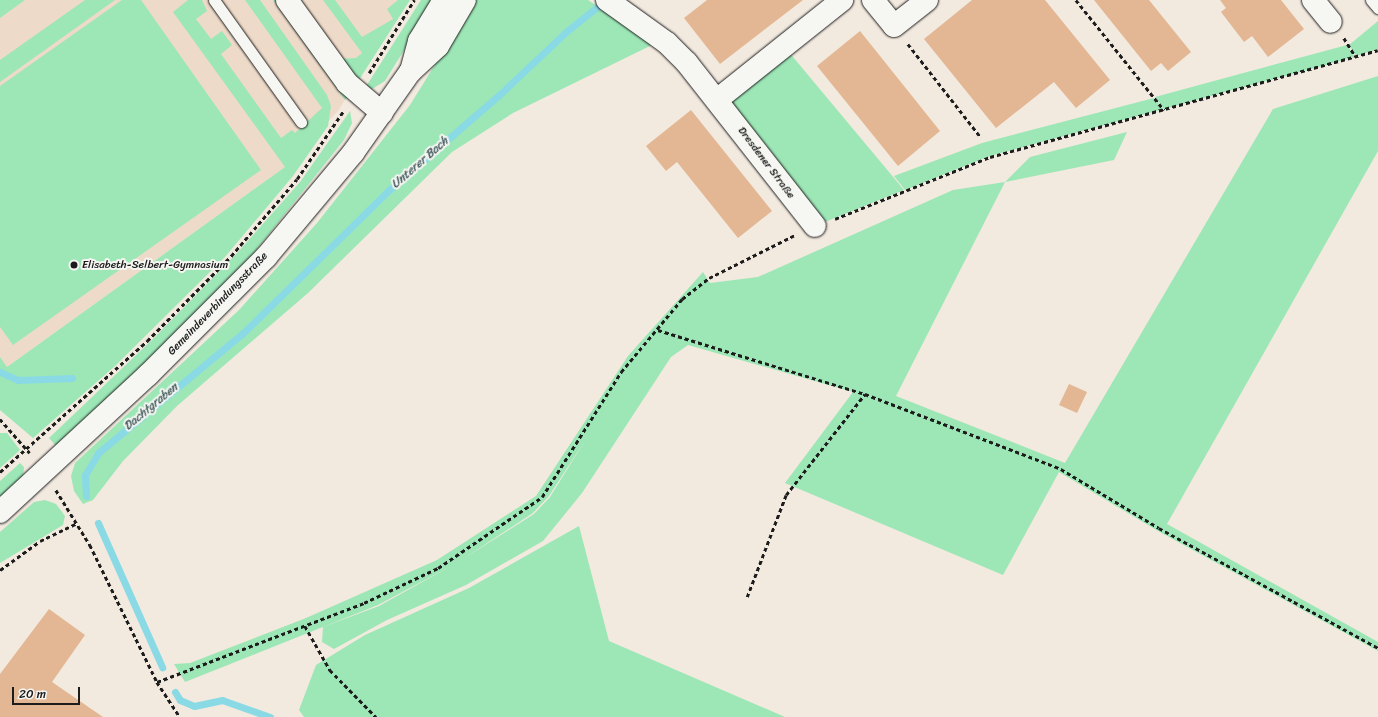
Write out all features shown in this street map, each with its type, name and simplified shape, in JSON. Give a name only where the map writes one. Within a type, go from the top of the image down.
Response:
[{"type":"street","points":[[287,0],[356,94],[382,113]]},
{"type":"street","name":"Gemeindeverbindungsstraße","points":[[410,72],[419,41],[444,0]]},
{"type":"street","name":"Gemeindeverbindungsstraße","points":[[0,512],[44,473],[164,360],[266,257],[382,113],[410,72],[438,46],[465,0]]},
{"type":"street","name":"Dresdener Straße","points":[[607,0],[642,24],[687,63],[718,99],[815,226]]},
{"type":"street","points":[[718,99],[842,0]]},
{"type":"street","points":[[873,0],[894,26],[927,0]]},
{"type":"street","points":[[1313,0],[1331,22]]},
{"type":"lane","points":[[214,0],[301,122]]},
{"type":"lane","points":[[1372,0],[1378,8]]},
{"type":"path","points":[[0,472],[147,341],[231,256],[297,178],[356,94],[414,0]]},
{"type":"path","points":[[1076,0],[1164,110]]},
{"type":"path","points":[[894,26],[980,136]]},
{"type":"path","points":[[815,226],[990,157],[1378,50]]},
{"type":"path","points":[[156,682],[364,603],[438,568],[542,497],[620,372],[658,330],[682,299],[709,278],[788,238]]},
{"type":"path","points":[[658,330],[865,394],[1061,469],[1159,528],[1378,648]]},
{"type":"path","points":[[747,597],[786,495],[865,394]]},
{"type":"path","points":[[0,419],[27,449],[77,523],[156,682],[180,717]]},
{"type":"path","points":[[0,570],[40,541],[77,523]]},
{"type":"path","points":[[305,626],[330,670],[376,717]]},
{"type":"shaded area","name":"Elisabeth-Selbert-Gymnasium","points":[[0,0],[404,0],[338,111],[285,167],[7,367],[0,364]]},
{"type":"green space","points":[[0,0],[25,0],[0,18]]},
{"type":"green space","points":[[85,0],[115,0],[0,82],[0,60]]},
{"type":"green space","name":"Elisabeth-Selbert-Gymnasium","points":[[122,0],[141,0],[261,170],[13,345],[0,327],[0,86]]},
{"type":"green space","points":[[188,0],[202,0],[207,11],[196,19],[211,39],[222,31],[232,45],[221,54],[281,138],[292,130],[295,133],[322,108],[245,0],[260,0],[327,95],[331,106],[328,126],[293,176],[225,257],[115,366],[33,438],[0,410],[0,357],[7,367],[285,167],[173,12]]},
{"type":"green space","points":[[273,0],[279,0],[348,97],[345,100]]},
{"type":"green space","points":[[323,0],[335,0],[362,37],[393,19],[387,9],[398,0],[410,0],[357,83],[338,59],[356,58],[362,53]]},
{"type":"green space","points":[[421,0],[435,0],[385,81],[372,89],[365,88]]},
{"type":"green space","points":[[475,0],[588,0],[654,44],[513,113],[452,152],[308,293],[177,406],[123,461],[93,500],[83,504],[74,491],[71,476],[75,463],[239,310],[317,223],[410,105]]},
{"type":"green space","points":[[1378,21],[1378,49],[1356,56],[1349,45]]},
{"type":"green space","points":[[1347,45],[1355,57],[1164,109],[1155,97]]},
{"type":"green space","points":[[788,51],[904,190],[820,224],[725,100]]},
{"type":"green space","points":[[1378,76],[1378,151],[1167,524],[1378,642],[1378,651],[1158,531],[1059,472],[1003,575],[785,483],[853,392],[688,345],[671,357],[582,493],[543,541],[466,585],[387,620],[334,649],[322,642],[323,627],[379,606],[451,566],[378,605],[185,682],[174,664],[190,663],[306,618],[437,560],[536,496],[628,356],[703,272],[710,283],[758,277],[953,190],[1005,182],[896,396],[1065,463],[1273,109]],"holes":[[[586,439],[550,497],[534,514],[463,559],[533,513],[549,496]]]},
{"type":"green space","points":[[1154,98],[1164,109],[990,156],[905,190],[894,176],[982,143]]},
{"type":"green space","points":[[350,111],[352,123],[344,140],[253,254],[162,347],[56,446],[49,438],[155,337],[238,252],[300,182]]},
{"type":"green space","points":[[1127,132],[1114,160],[1005,182],[1030,157]]},
{"type":"green space","points":[[0,433],[7,433],[20,450],[0,468]]},
{"type":"green space","points":[[20,463],[24,467],[23,478],[0,498],[0,481]]},
{"type":"green space","points":[[45,500],[56,504],[65,516],[63,525],[0,563],[0,532],[34,502]]},
{"type":"green space","points":[[579,526],[609,641],[785,717],[304,717],[299,710],[316,665],[365,635],[469,588]]},
{"type":"building","points":[[707,0],[803,0],[720,64],[684,18]]},
{"type":"building","points":[[972,0],[1045,0],[1110,80],[1076,108],[1054,82],[996,128],[924,39]]},
{"type":"building","points":[[1094,0],[1149,0],[1191,52],[1168,71],[1161,63],[1151,71]]},
{"type":"building","points":[[1220,0],[1281,0],[1304,29],[1268,57],[1252,36],[1244,42],[1221,12],[1226,8]]},
{"type":"building","points":[[860,31],[940,131],[898,166],[817,66]]},
{"type":"building","points":[[691,110],[772,211],[738,238],[677,162],[666,171],[646,146]]},
{"type":"building","points":[[1069,384],[1087,392],[1077,413],[1059,405]]},
{"type":"building","points":[[49,609],[85,635],[52,682],[103,717],[0,717],[0,674]]},
{"type":"waterway","name":"Unterer Bach","points":[[86,496],[85,475],[98,453],[242,334],[389,190],[499,95],[567,31],[606,0]]},
{"type":"waterway","name":"Unterer Bach","points":[[0,372],[18,380],[72,378]]},
{"type":"waterway","name":"Dachtgraben","points":[[98,523],[162,667]]},
{"type":"waterway","name":"Dachtgraben","points":[[175,692],[180,700],[194,706],[222,700],[270,717]]},
{"type":"place","name":"Elisabeth-Selbert-Gymnasium","points":[[74,265]]}]
